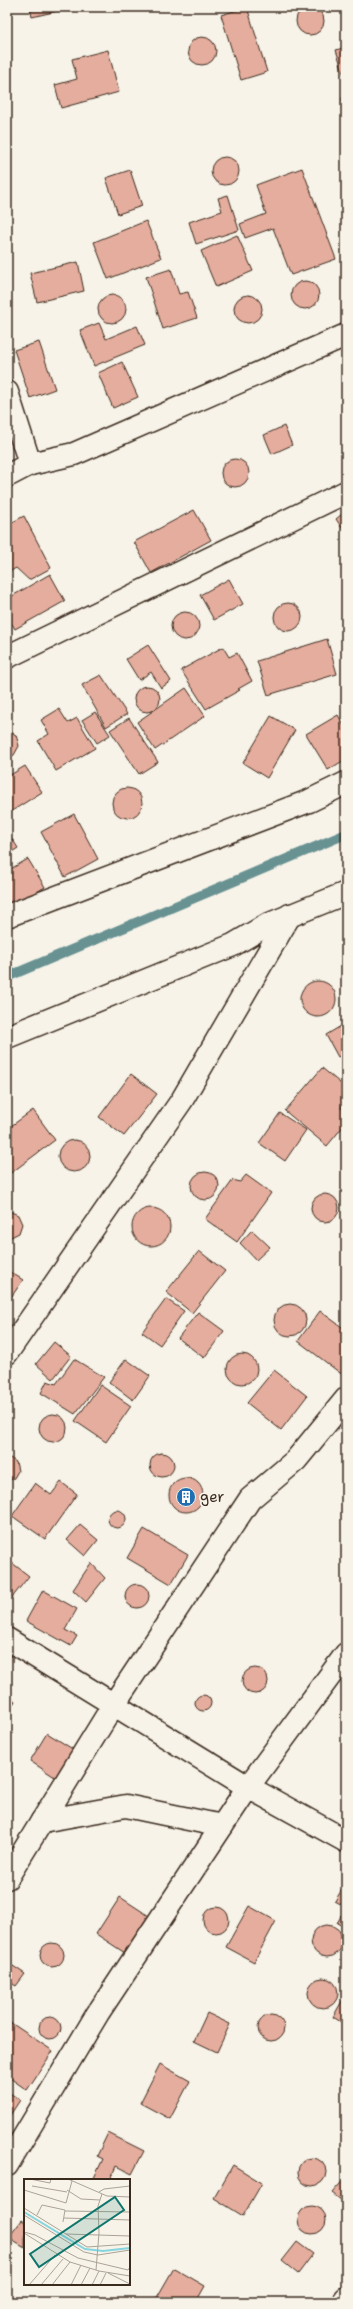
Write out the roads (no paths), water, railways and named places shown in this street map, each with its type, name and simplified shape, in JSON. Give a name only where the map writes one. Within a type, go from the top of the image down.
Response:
[{"type":"street","points":[[7,476],[30,464],[74,454],[346,335]]},
{"type":"street","points":[[7,392],[30,464]]},
{"type":"street","points":[[7,656],[346,492]]},
{"type":"street","points":[[7,916],[309,800],[346,783]]},
{"type":"street","points":[[7,1038],[233,945],[290,915],[346,893]]},
{"type":"street","points":[[7,1353],[182,1100],[290,915]]},
{"type":"street","points":[[7,1878],[114,1704],[250,1499],[296,1460],[346,1398]]},
{"type":"street","points":[[7,1639],[248,1787],[346,1841]]},
{"type":"street","points":[[7,2165],[98,2013],[222,1826],[248,1787],[346,1654]]},
{"type":"street","points":[[42,1821],[126,1806],[222,1826]]},
{"type":"street","points":[[343,2302],[346,2298]]},
{"type":"waterway","points":[[7,977],[346,834]]},
{"type":"place","name":"ger","points":[[186,1497]]}]
